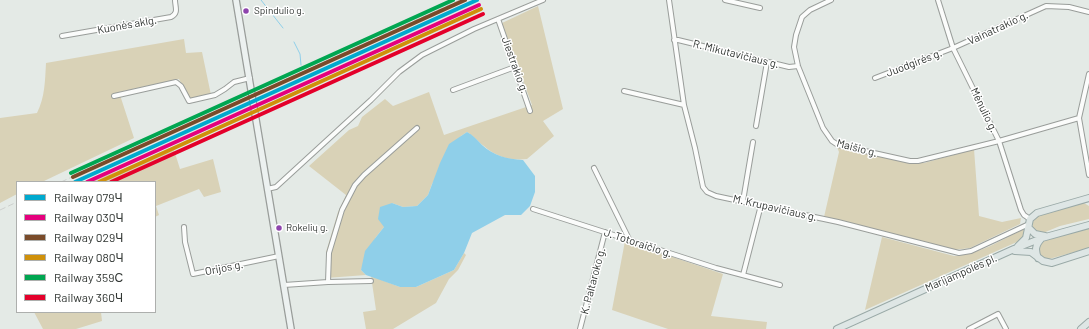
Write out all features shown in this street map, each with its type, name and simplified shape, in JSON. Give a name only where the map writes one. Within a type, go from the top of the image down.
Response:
[{"type":"main road","points":[[236,0],[291,329]]},
{"type":"main road","points":[[1011,250],[1026,238],[1030,224],[1037,212],[1089,198]]},
{"type":"main road","points":[[1030,224],[1035,234],[1045,237],[1036,246],[1038,258]]},
{"type":"main road","name":"Marijampolės pl.","points":[[836,329],[1011,250],[1045,237],[1089,225]]},
{"type":"main road","points":[[1011,250],[1031,252],[1043,261],[1052,263],[1089,251]]},
{"type":"main road","points":[[1081,329],[1089,322]]},
{"type":"street","name":"Kuonės aklg.","points":[[62,36],[171,17],[177,12],[175,0]]},
{"type":"street","points":[[267,189],[276,187],[371,100],[399,72],[422,55],[474,29],[543,0]]},
{"type":"street","name":"M. Krupavičiaus g.","points":[[669,0],[684,104],[703,187],[707,192],[716,196],[838,222],[959,253],[971,251],[1030,224]]},
{"type":"street","points":[[725,0],[760,8]]},
{"type":"street","name":"Maišio g.","points":[[831,0],[810,10],[802,17],[794,47],[798,66],[823,128],[832,141],[838,145],[910,161],[918,161],[1080,118]]},
{"type":"street","name":"Mėnulio g.","points":[[938,0],[953,48],[999,140],[1021,210],[1030,224]]},
{"type":"street","name":"Vainatrakio g.","points":[[953,48],[1046,6],[1069,7],[1089,12]]},
{"type":"street","name":"Jiestrakio g.","points":[[498,19],[530,111]]},
{"type":"street","name":"R. Mikutavičiaus g.","points":[[674,40],[789,67],[798,66]]},
{"type":"street","name":"Juodgirės g.","points":[[875,78],[953,48]]},
{"type":"street","points":[[756,126],[767,62]]},
{"type":"street","points":[[453,90],[515,67]]},
{"type":"street","points":[[1089,74],[1080,118],[1089,175]]},
{"type":"street","points":[[114,96],[176,82],[181,86],[189,101],[215,95],[234,82],[250,78]]},
{"type":"street","points":[[624,92],[684,104]]},
{"type":"street","points":[[328,282],[329,253],[342,210],[355,185],[364,175],[417,128]]},
{"type":"street","points":[[743,201],[753,142]]},
{"type":"street","points":[[594,168],[629,239]]},
{"type":"street","points":[[743,275],[762,205]]},
{"type":"street","name":"J. Totoraičio g.","points":[[534,209],[716,268],[780,285]]},
{"type":"street","name":"Orijos g.","points":[[184,227],[185,242],[193,274],[279,256]]},
{"type":"street","name":"K. Paltaroko g.","points":[[580,329],[605,232]]},
{"type":"street","points":[[284,285],[371,281]]},
{"type":"street","points":[[969,329],[998,314],[1006,329]]},
{"type":"shaded area","points":[[538,6],[563,109],[543,121],[554,136],[527,159],[510,159],[489,150],[467,132],[461,136],[432,184],[428,195],[417,206],[403,207],[392,203],[384,227],[376,237],[361,270],[366,275],[326,278],[326,252],[338,212],[346,195],[309,166],[349,130],[358,126],[362,117],[385,99],[393,106],[429,92],[444,135],[532,105],[502,23]]},
{"type":"shaded area","points":[[184,39],[186,53],[202,52],[211,95],[189,99],[179,79],[119,92],[134,138],[44,181],[16,181],[16,195],[0,203],[0,118],[37,113],[43,95],[46,63]]},
{"type":"shaded area","points":[[837,147],[914,163],[924,163],[974,149],[979,216],[1002,222],[1021,218],[1020,224],[970,248],[953,250],[824,217],[839,152]]},
{"type":"shaded area","points":[[174,150],[180,169],[213,159],[221,192],[204,197],[199,189],[156,206],[156,181],[92,181]]},
{"type":"shaded area","points":[[1081,203],[1089,206],[1089,219],[1060,226],[1043,233],[1034,230],[1033,222],[1038,215]]},
{"type":"shaded area","points":[[156,206],[159,215],[156,216]]},
{"type":"shaded area","points":[[1089,228],[1089,248],[1049,259],[1044,258],[1039,253],[1039,245],[1044,241]]},
{"type":"shaded area","points":[[1022,230],[1026,230],[1025,234],[1019,241],[865,310],[882,237],[954,256],[981,250]]},
{"type":"shaded area","points":[[625,241],[723,274],[711,316],[767,322],[766,329],[668,329],[612,310]]},
{"type":"shaded area","points":[[464,253],[466,255],[458,270],[449,279],[436,303],[393,329],[366,329],[363,312],[376,310],[371,276],[400,287],[416,287],[454,270]]},
{"type":"shaded area","points":[[35,313],[101,313],[102,321],[76,329],[43,329]]},
{"type":"water","points":[[467,132],[487,149],[496,154],[506,158],[523,160],[535,176],[535,192],[530,206],[521,215],[505,215],[472,233],[464,253],[454,270],[416,287],[400,287],[366,275],[361,270],[365,251],[384,227],[378,219],[380,207],[392,203],[403,207],[417,206],[428,195],[449,144]]},
{"type":"waterway","points":[[261,0],[283,28]]},
{"type":"waterway","points":[[294,42],[300,54],[301,65]]},
{"type":"railway","points":[[63,181],[460,0]]},
{"type":"railway","points":[[0,210],[16,202]]},
{"type":"rail line","name":"359С","points":[[71,173],[453,0]]},
{"type":"rail line","name":"029Ч","points":[[73,177],[465,0]]},
{"type":"rail line","name":"079Ч","points":[[77,181],[477,0]]},
{"type":"rail line","name":"030Ч","points":[[89,181],[479,5]]},
{"type":"rail line","name":"080Ч","points":[[101,181],[481,9]]},
{"type":"rail line","name":"360Ч","points":[[113,181],[483,14]]},
{"type":"place","name":"Spindulio g.","points":[[246,11]]},
{"type":"place","name":"Rokelių g.","points":[[279,228]]}]
